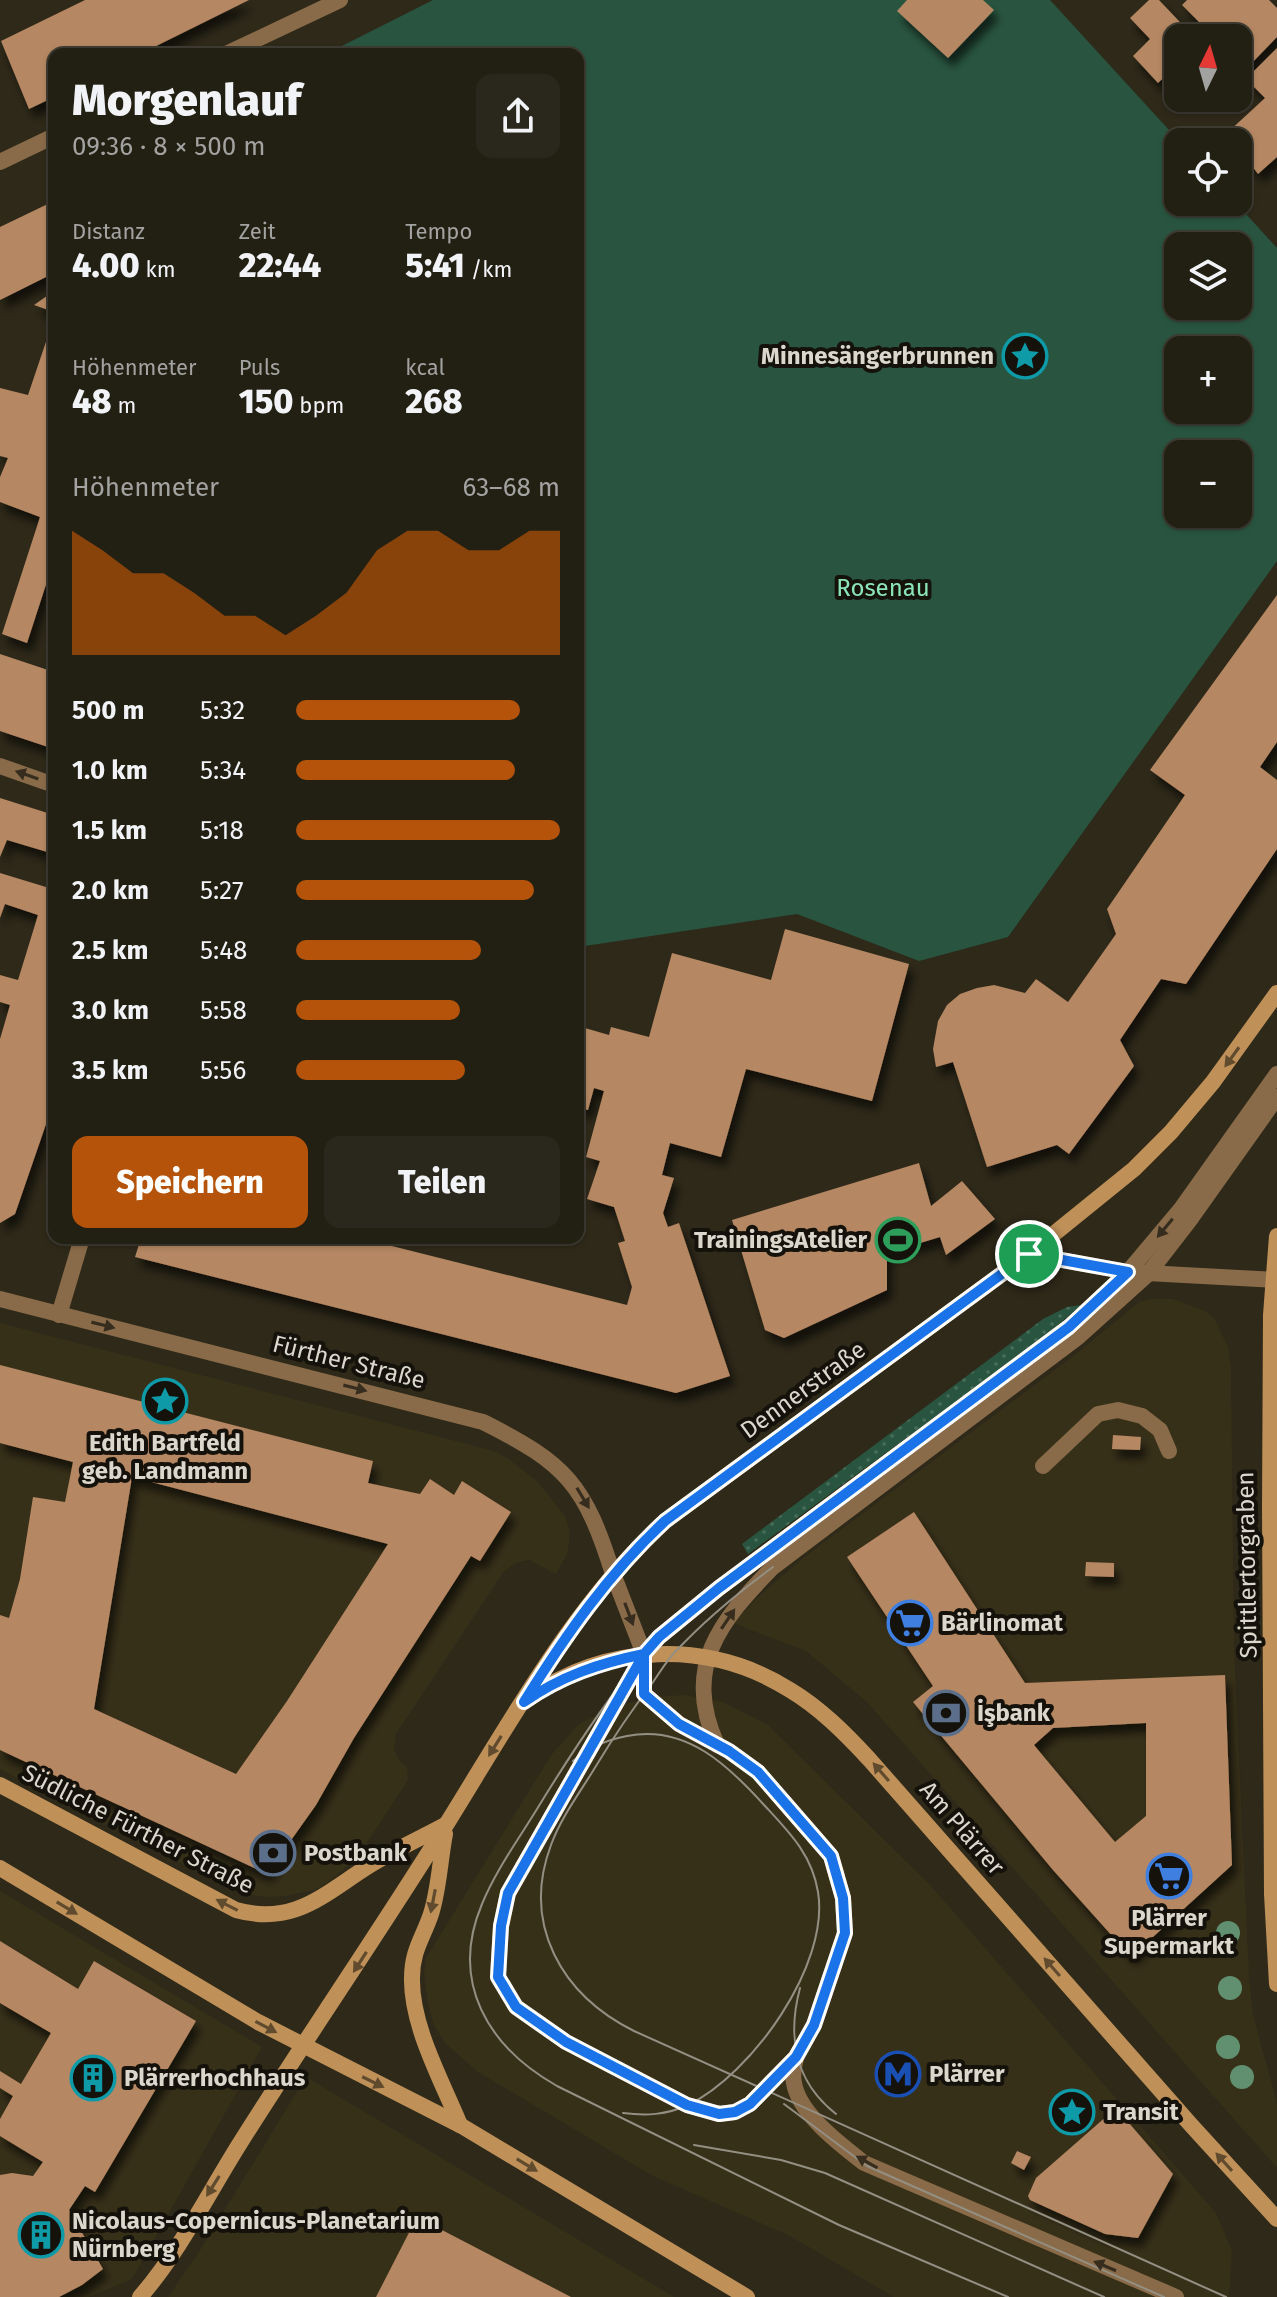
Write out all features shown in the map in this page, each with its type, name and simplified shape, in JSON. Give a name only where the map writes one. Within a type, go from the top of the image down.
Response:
[{"type":"main road","name":"Dennerstraße","points":[[613,1574],[639,1545],[677,1512],[1029,1254],[1134,1169],[1171,1132],[1213,1082],[1277,993]]},
{"type":"main road","name":"Spittlertorgraben","points":[[1277,1236],[1270,1507],[1272,1894],[1277,1984]]},
{"type":"main road","name":"Am Plärrer","points":[[140,2297],[159,2272],[564,1640],[613,1574]]},
{"type":"main road","name":"Am Plärrer","points":[[524,1702],[548,1685],[586,1668],[644,1654],[674,1653],[707,1657],[747,1669],[777,1682],[806,1700],[840,1728],[1277,2219]]},
{"type":"main road","name":"Südliche Fürther Straße","points":[[0,1785],[236,1910],[278,1915],[302,1908]]},
{"type":"main road","name":"Am Plärrer","points":[[302,1908],[368,1867],[446,1825]]},
{"type":"main road","name":"Am Plärrer","points":[[446,1825],[431,1913],[416,1948],[412,1978],[413,1999],[422,2031],[460,2125]]},
{"type":"main road","points":[[0,1868],[229,2006],[460,2125],[747,2297]]},
{"type":"street","points":[[239,48],[340,0]]},
{"type":"street","points":[[0,162],[48,139]]},
{"type":"street","points":[[0,766],[48,783]]},
{"type":"street","points":[[644,1654],[644,1694],[679,1724],[758,1772],[831,1856],[843,1898],[845,1933],[814,2025],[796,2057],[750,2104],[735,2112],[719,2114],[687,2105],[566,2042],[516,2007],[498,1977],[501,1926],[508,1893],[644,1654],[659,1637],[719,1588],[1069,1327],[1128,1272],[1181,1209],[1277,1074]]},
{"type":"street","points":[[717,1745],[702,1701],[702,1686],[707,1657],[733,1610],[773,1567],[1078,1337],[1148,1274],[1277,1097]]},
{"type":"street","points":[[59,1315],[80,1244]]},
{"type":"street","points":[[1029,1254],[1128,1272],[1275,1280]]},
{"type":"street","name":"Fürther Straße","points":[[0,1299],[483,1422],[535,1450],[577,1488],[597,1524],[644,1654]]},
{"type":"street","points":[[1043,1466],[1098,1414],[1118,1410],[1142,1416],[1160,1430],[1169,1451]]},
{"type":"street","points":[[796,2057],[793,2079],[798,2096],[825,2129],[864,2163],[1176,2297]]},
{"type":"shaded area","points":[[1173,1299],[1205,1311],[1214,1318],[1228,1347],[1231,1368],[1234,1648],[1249,1977],[1253,2015],[1277,2103],[1277,2168],[867,1702],[806,1651],[733,1623],[803,1558],[1071,1358],[1139,1302]]},
{"type":"shaded area","points":[[0,1323],[494,1451],[538,1482],[565,1516],[570,1532],[569,1542],[567,1554],[556,1574],[529,1560],[518,1562],[504,1571],[396,1734],[394,1750],[407,1767],[408,1780],[357,1858],[327,1883],[314,1890],[285,1896],[267,1897],[236,1892],[0,1769]]},
{"type":"shaded area","points":[[684,1695],[723,1702],[768,1725],[930,1885],[1216,2213],[1232,2251],[1229,2297],[894,2297],[790,2236],[653,2176],[478,2072],[446,2044],[433,2023],[428,2003],[424,1973],[426,1958],[552,1754],[579,1724],[616,1706],[654,1697]]},
{"type":"shaded area","points":[[0,1891],[262,2047],[132,2279],[89,2297],[0,2297]]},
{"type":"shaded area","points":[[306,2077],[674,2297],[168,2297]]},
{"type":"green space","name":"Rosenau","points":[[433,0],[1050,0],[1167,128],[1164,128],[1164,216],[1248,216],[1277,248],[1277,561],[1008,937],[919,961],[797,914],[584,946],[584,48],[338,48]]},
{"type":"green space","points":[[1081,1305],[1043,1338],[748,1554],[742,1544],[1043,1319],[1067,1307]]},
{"type":"building","points":[[85,0],[249,0],[152,48],[48,48],[48,100],[29,109],[1,41]]},
{"type":"building","points":[[907,0],[983,0],[994,10],[948,58],[897,11]]},
{"type":"building","points":[[1149,0],[1159,0],[1182,24],[1164,24],[1164,77],[1158,83],[1133,56],[1150,39],[1130,18]]},
{"type":"building","points":[[1187,0],[1269,0],[1277,8],[1277,37],[1252,63],[1252,24],[1199,24],[1182,5]]},
{"type":"building","points":[[1277,48],[1277,157],[1258,174],[1252,166],[1252,128],[1232,128],[1265,98],[1252,85],[1252,73]]},
{"type":"building","points":[[48,204],[48,276],[0,300],[0,227]]},
{"type":"building","points":[[48,295],[48,310],[34,305]]},
{"type":"building","points":[[48,336],[48,578],[27,643],[2,634],[40,517],[0,502],[0,477],[8,458],[0,456],[0,388],[28,395]]},
{"type":"building","points":[[1277,595],[1277,742],[1260,767],[1277,780],[1277,849],[1186,984],[1161,979],[1120,1040],[1134,1066],[1069,1154],[1057,1145],[987,1167],[953,1062],[936,1067],[933,1049],[938,1021],[947,1005],[960,994],[994,985],[1025,993],[1036,979],[1068,1002],[1116,934],[1107,909],[1185,795],[1150,770]]},
{"type":"building","points":[[0,654],[48,670],[48,747],[0,731]]},
{"type":"building","points":[[0,798],[48,813],[48,852],[7,840],[0,857]]},
{"type":"building","points":[[0,873],[46,887],[48,881],[48,1118],[15,1214],[0,1223],[0,1039],[10,1005],[0,1002],[0,975],[18,980],[38,915],[5,904],[0,918]]},
{"type":"building","points":[[785,929],[909,964],[872,1101],[746,1069],[721,1157],[670,1143],[662,1175],[674,1178],[663,1213],[668,1227],[679,1223],[730,1376],[676,1393],[135,1257],[139,1244],[384,1244],[627,1305],[632,1287],[618,1243],[625,1241],[614,1207],[587,1199],[600,1161],[586,1157],[604,1091],[594,1088],[588,1110],[584,1109],[584,1028],[609,1035],[611,1027],[649,1037],[672,953],[771,980]]},
{"type":"building","points":[[919,1163],[931,1206],[962,1181],[995,1219],[946,1255],[940,1237],[887,1253],[887,1290],[784,1338],[765,1330],[732,1220]]},
{"type":"building","points":[[0,1365],[373,1461],[368,1483],[420,1494],[430,1479],[454,1495],[462,1481],[511,1512],[480,1561],[471,1556],[354,1738],[316,1805],[267,1874],[0,1750],[0,1615],[9,1618],[20,1579],[33,1497],[65,1502],[73,1462],[0,1443]],"holes":[[[132,1477],[388,1544],[236,1774],[94,1709]]]},
{"type":"building","points":[[1113,1435],[1141,1437],[1140,1450],[1112,1449]]},
{"type":"building","points":[[914,1512],[1025,1683],[1225,1675],[1232,1865],[1131,1957],[1053,1870],[913,1702],[933,1686],[847,1557]],"holes":[[[1146,1723],[1146,1816],[1115,1842],[1034,1745],[1053,1728]]]},
{"type":"building","points":[[1086,1562],[1114,1563],[1114,1577],[1085,1576]]},
{"type":"building","name":"Plärrerhochhaus","points":[[0,1941],[78,1989],[94,1961],[196,2021],[95,2192],[85,2186],[69,2210],[103,2269],[59,2297],[0,2297],[0,2175],[33,2176],[43,2162],[0,2136],[0,2119],[13,2096],[0,2088],[0,2071],[21,2084],[51,2033],[0,2003]]},
{"type":"building","points":[[1116,2108],[1173,2174],[1138,2238],[1105,2234],[1030,2200],[1028,2196],[1036,2178]]},
{"type":"building","points":[[1017,2151],[1031,2157],[1024,2170],[1011,2163]]},
{"type":"building","points":[[417,2217],[571,2297],[376,2297]]},
{"type":"tram line","points":[[773,1567],[723,1607],[672,1655],[616,1735],[560,1824],[543,1874],[541,1903],[545,1930],[554,1954],[568,1977],[586,1998],[634,2031],[1226,2297]]},
{"type":"tram line","points":[[644,1654],[575,1749],[508,1855],[482,1904],[473,1933],[470,1960],[473,1986],[481,2010],[494,2032],[512,2052],[557,2086],[839,2225],[1008,2297]]},
{"type":"tram line","points":[[573,1761],[605,1742],[627,1736],[648,1734],[687,1742],[737,1776],[791,1835],[811,1867],[818,1892],[818,1921],[812,1952],[799,1984],[760,2044],[737,2069],[688,2105],[656,2114],[623,2113]]},
{"type":"tram line","points":[[800,1988],[794,2024],[798,2057],[811,2088],[836,2114]]},
{"type":"tram line","points":[[784,2104],[867,2166],[1164,2297]]},
{"type":"tram line","points":[[694,2145],[781,2160],[825,2173],[1104,2297]]},
{"type":"place","name":"Minnesängerbrunnen","points":[[1025,356]]},
{"type":"place","name":"TrainingsAtelier","points":[[898,1240]]},
{"type":"place","name":"Edith Bartfeld geb. Landmann","points":[[165,1401]]},
{"type":"place","name":"Bärlinomat","points":[[910,1623]]},
{"type":"place","name":"İşbank","points":[[946,1713]]},
{"type":"place","name":"Postbank","points":[[273,1853]]},
{"type":"place","name":"Plärrer Supermarkt","points":[[1169,1876]]},
{"type":"place","name":"Plärrer","points":[[898,2074]]},
{"type":"place","name":"Plärrerhochhaus","points":[[93,2078]]},
{"type":"place","name":"Transit","points":[[1072,2112]]},
{"type":"place","name":"Nicolaus-Copernicus-Planetarium Nürnberg","points":[[41,2235]]},
{"type":"route","points":[[1029,1254],[665,1521],[639,1545],[590,1604],[524,1702],[548,1685],[586,1668],[644,1654],[644,1694],[679,1724],[729,1751],[758,1772],[831,1856],[843,1898],[845,1933],[814,2025],[796,2057],[767,2089],[735,2112],[719,2114],[687,2105],[566,2042],[516,2007],[498,1977],[501,1926],[508,1893],[644,1654],[659,1637],[740,1572],[1069,1327],[1128,1272],[1029,1254]]}]
